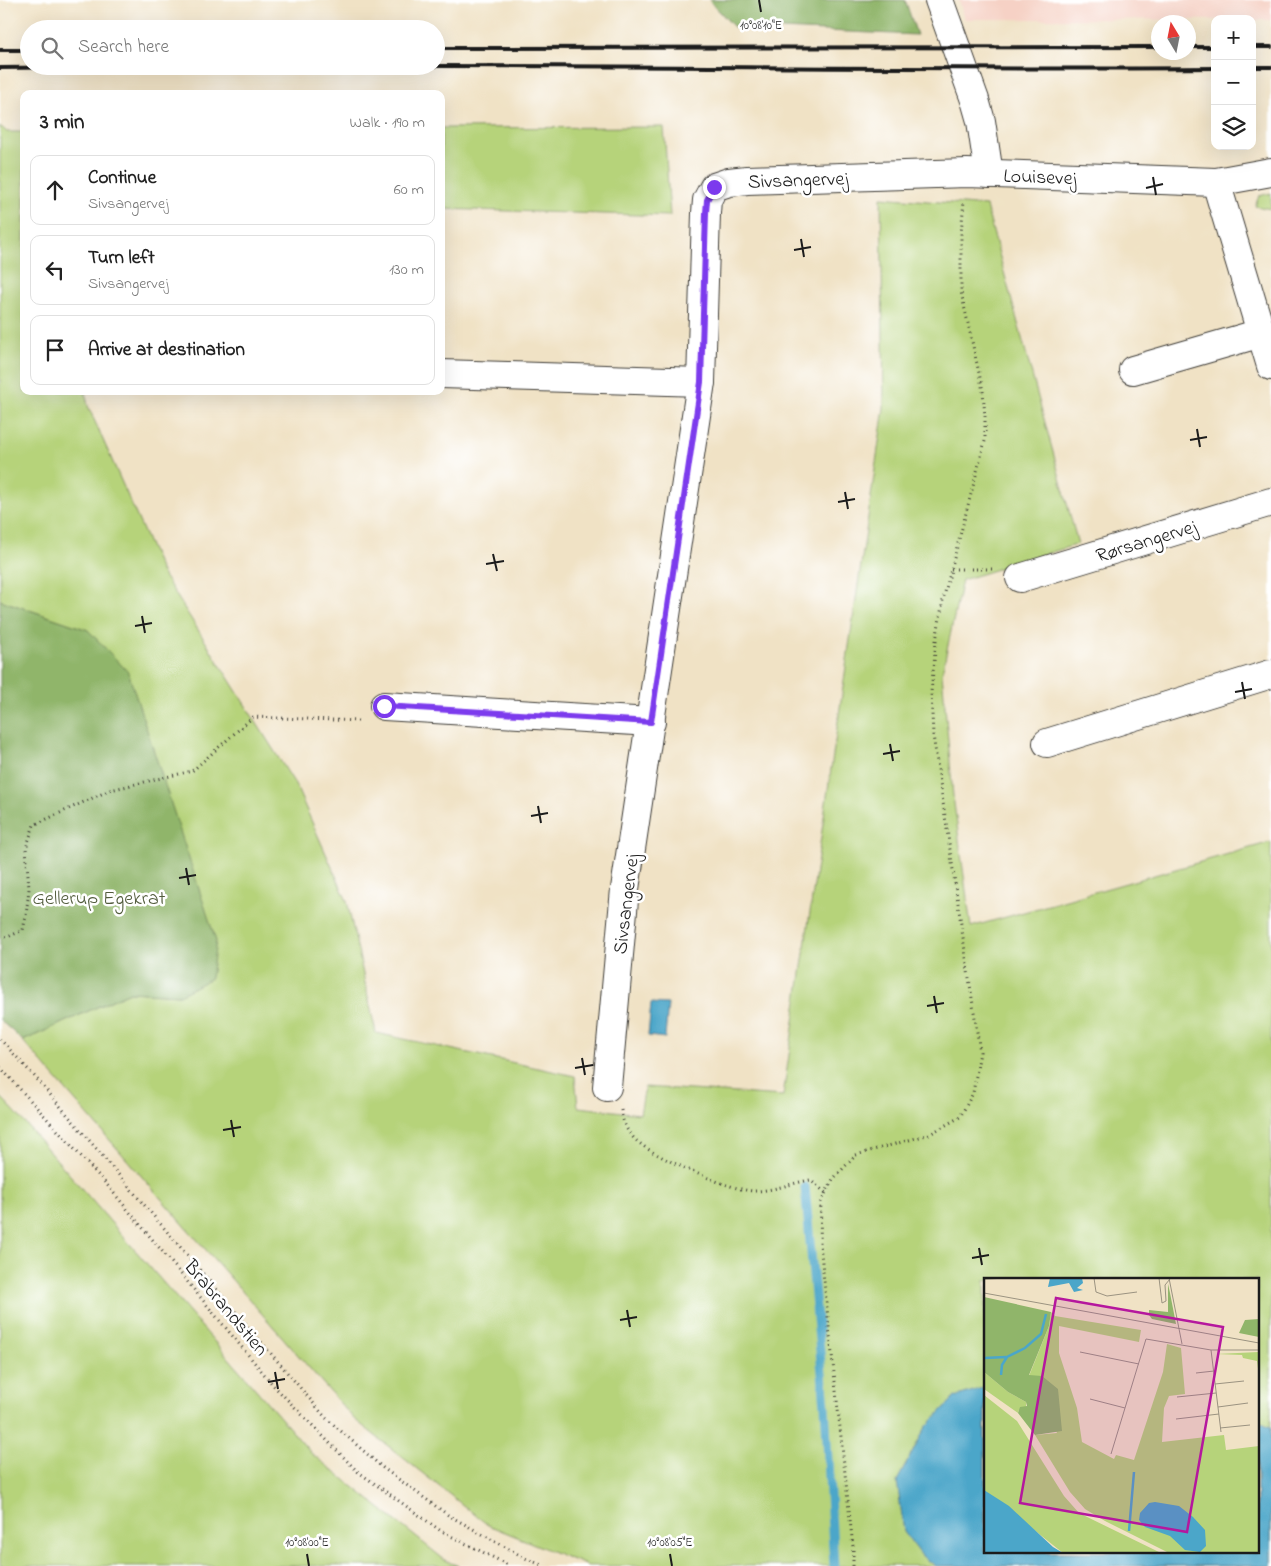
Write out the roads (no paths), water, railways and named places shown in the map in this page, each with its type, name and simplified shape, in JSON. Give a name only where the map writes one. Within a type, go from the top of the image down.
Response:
[{"type":"street","name":"Louisevej","points":[[939,0],[981,120],[978,174],[1216,182],[1271,172]]},
{"type":"street","name":"Sivsangervej","points":[[607,1087],[625,889],[701,382],[707,200],[714,187],[729,182],[747,180],[978,174]]},
{"type":"street","points":[[1216,182],[1271,366]]},
{"type":"street","points":[[1133,370],[1261,333]]},
{"type":"street","points":[[445,374],[701,382]]},
{"type":"street","name":"Rørsangervej","points":[[1020,578],[1271,502]]},
{"type":"street","points":[[1046,742],[1271,674]]},
{"type":"street","points":[[384,706],[651,722]]},
{"type":"water","points":[[651,1003],[668,1004],[665,1038],[648,1036]]},
{"type":"water","points":[[984,1387],[984,1554],[1258,1554],[1258,1421],[1271,1427],[1271,1566],[936,1566],[922,1556],[904,1532],[897,1481],[926,1427],[955,1397]]},
{"type":"waterway","points":[[805,1187],[825,1406],[834,1566]]},
{"type":"railway","points":[[445,48],[1151,47]]},
{"type":"railway","points":[[1196,47],[1211,47]]},
{"type":"railway","points":[[1256,47],[1271,47]]},
{"type":"railway","points":[[0,50],[20,50]]},
{"type":"railway","points":[[445,66],[1211,68]]},
{"type":"railway","points":[[1256,67],[1271,67]]},
{"type":"railway","points":[[0,68],[20,68]]},
{"type":"park label","name":"Gellerup Egekrat","points":[[99,897]]}]
